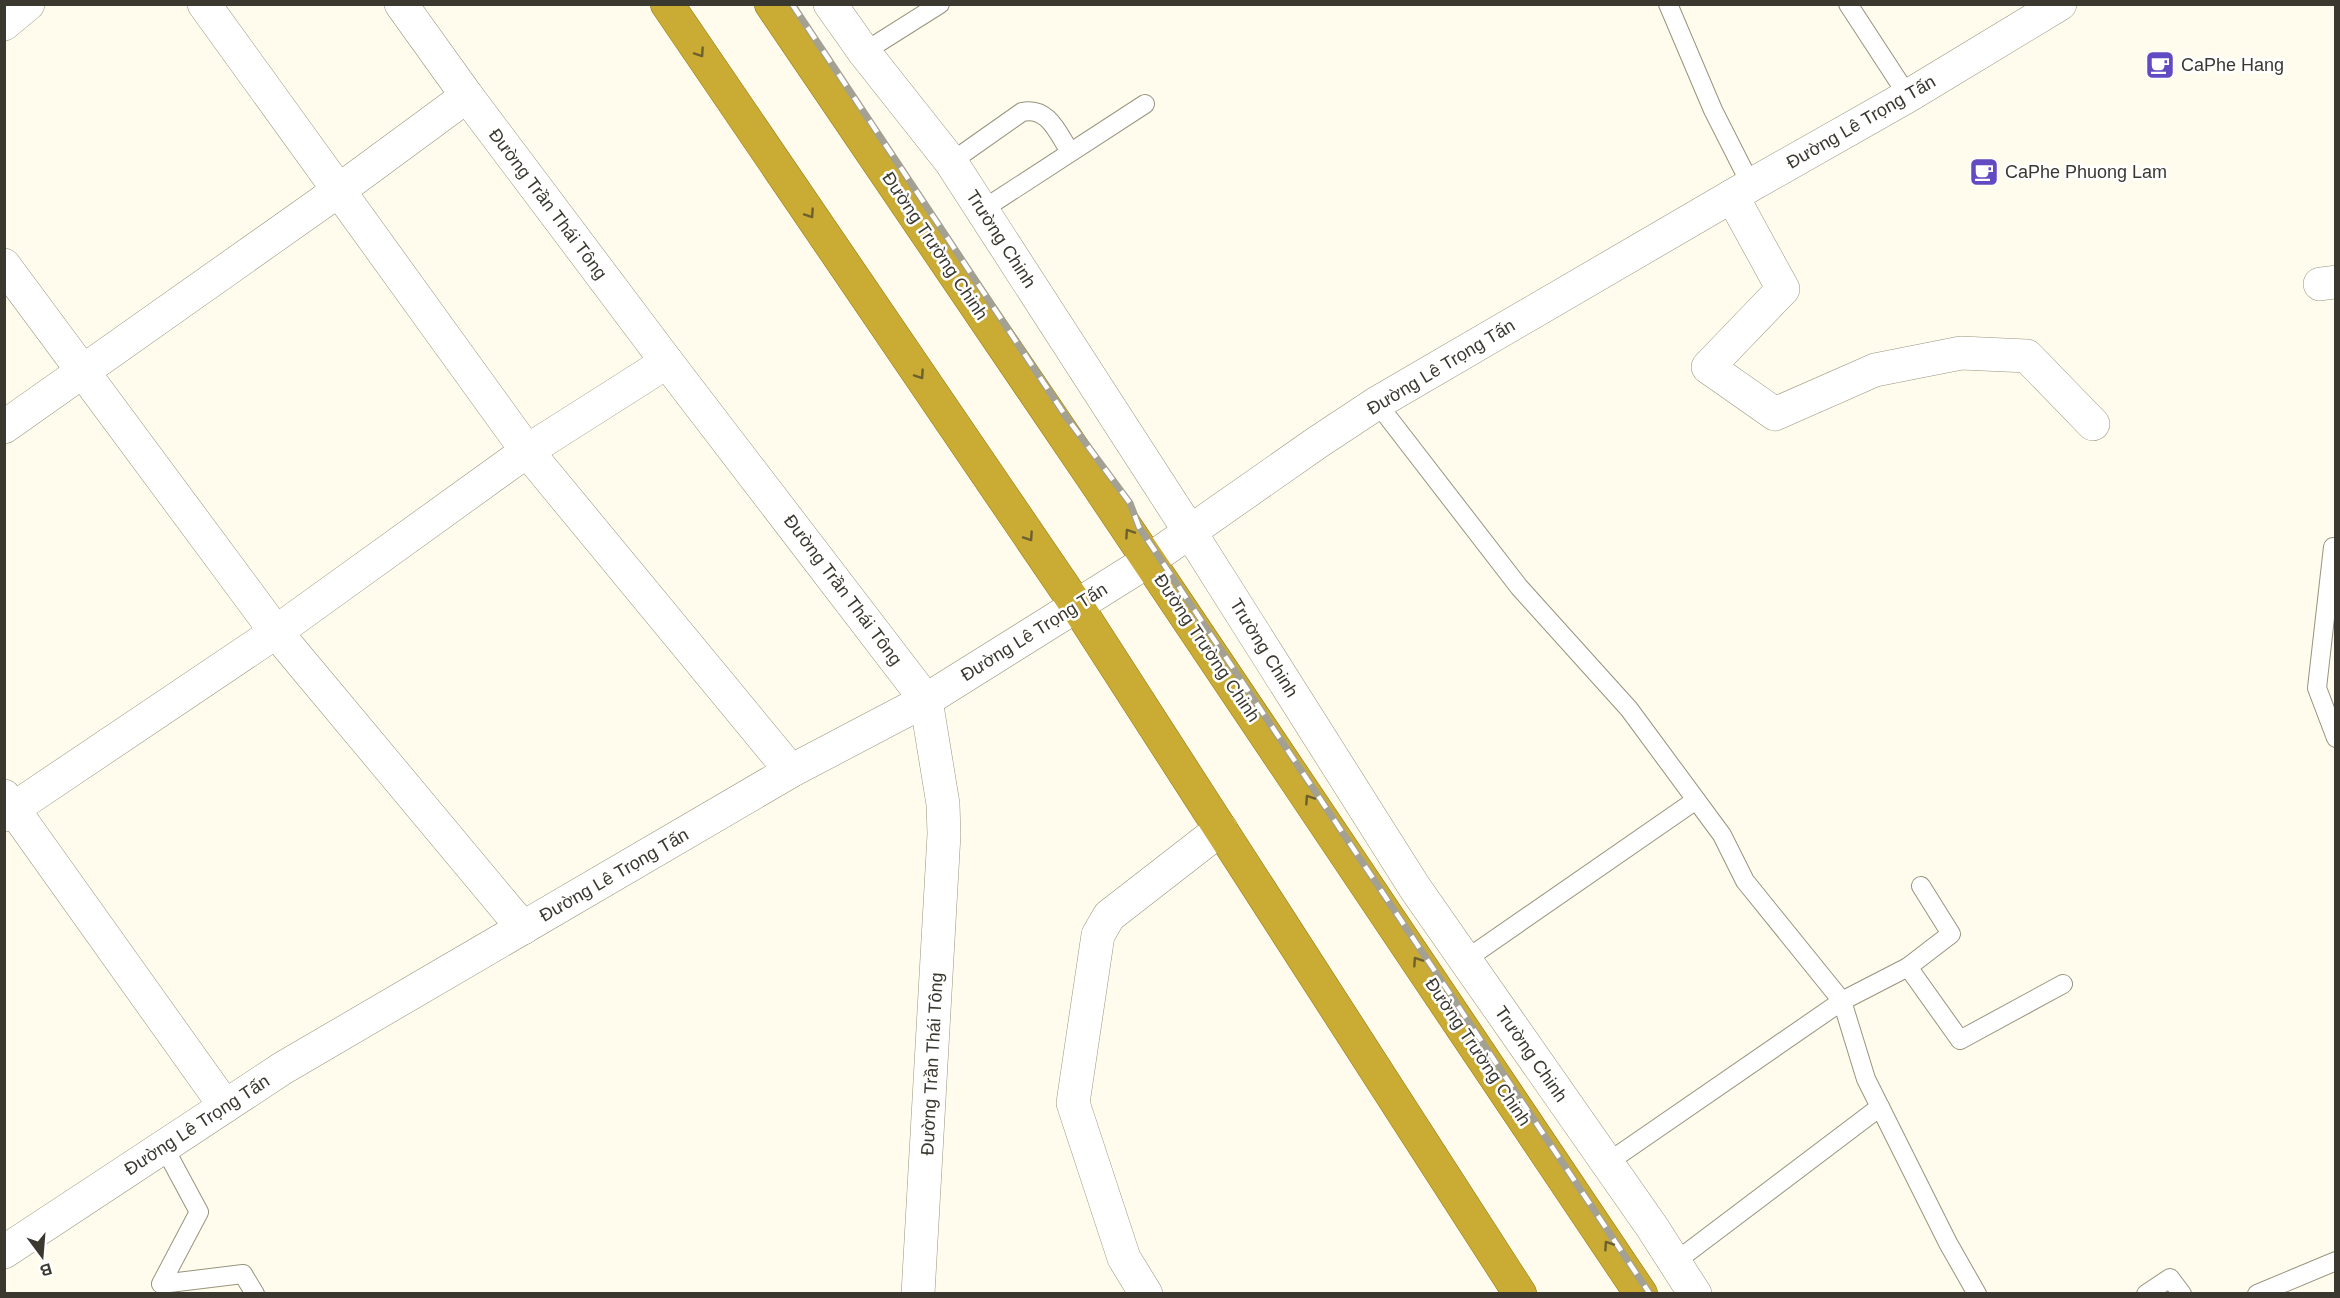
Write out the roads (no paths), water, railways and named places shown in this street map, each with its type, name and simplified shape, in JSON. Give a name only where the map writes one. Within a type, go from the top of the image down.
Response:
[{"type":"highway","points":[[668,4],[1077,606],[1520,1293]]},
{"type":"highway","name":"Đường Trường Chinh","points":[[771,4],[1641,1293]]},
{"type":"street","points":[[4,24],[28,4]]},
{"type":"street","points":[[204,4],[527,451],[791,771]]},
{"type":"street","name":"Đường Trần Thái Tông","points":[[401,4],[467,96],[667,362],[926,700],[942,804],[944,834],[918,1293]]},
{"type":"street","name":"Trường Chinh","points":[[830,4],[864,52],[951,162],[1190,532],[1415,888],[1607,1162],[1695,1293]]},
{"type":"street","name":"Đường Lê Trọng Tấn","points":[[4,1252],[283,1068],[791,771],[926,700],[1148,561],[1377,403],[1741,190],[1908,96],[2060,4]]},
{"type":"street","points":[[4,427],[338,191],[467,96]]},
{"type":"street","points":[[1741,190],[1783,289],[1708,367],[1775,414],[1875,370],[1961,353],[2027,356],[2093,424]]},
{"type":"street","points":[[4,265],[276,632],[523,928]]},
{"type":"street","points":[[225,1106],[8,806],[276,632],[527,451],[667,362]]},
{"type":"street","points":[[1146,1293],[1124,1257],[1073,1103],[1098,935],[1109,916],[1221,829]]},
{"type":"lane","points":[[864,52],[940,4]]},
{"type":"lane","points":[[1668,4],[1713,110],[1741,190]]},
{"type":"lane","points":[[1848,4],[1908,96]]},
{"type":"lane","points":[[981,210],[1145,104]]},
{"type":"lane","points":[[951,162],[1022,112],[1033,109],[1044,114],[1071,152]]},
{"type":"lane","points":[[1377,403],[1519,587],[1629,709],[1722,835],[1745,881],[1842,1001],[1866,1079],[1947,1243],[1977,1293]]},
{"type":"lane","points":[[2333,547],[2317,688],[2336,738]]},
{"type":"lane","points":[[1465,960],[1696,800]]},
{"type":"lane","points":[[1607,1162],[1842,1001],[1908,967],[1951,934],[1922,886]]},
{"type":"lane","points":[[1908,967],[1960,1040],[2063,984]]},
{"type":"lane","points":[[1675,1262],[1880,1107]]},
{"type":"lane","points":[[164,1147],[199,1212],[161,1284],[243,1274],[255,1293]]},
{"type":"lane","points":[[2257,1293],[2336,1261]]},
{"type":"lane","points":[[2146,1293],[2170,1278],[2182,1293]]},
{"type":"railway","points":[[792,4],[1067,418],[1130,503],[1139,527],[1650,1294]]},
{"type":"place","name":"CaPhe Hang","points":[[2160,65]]},
{"type":"place","name":"CaPhe Phuong Lam","points":[[1984,172]]}]
